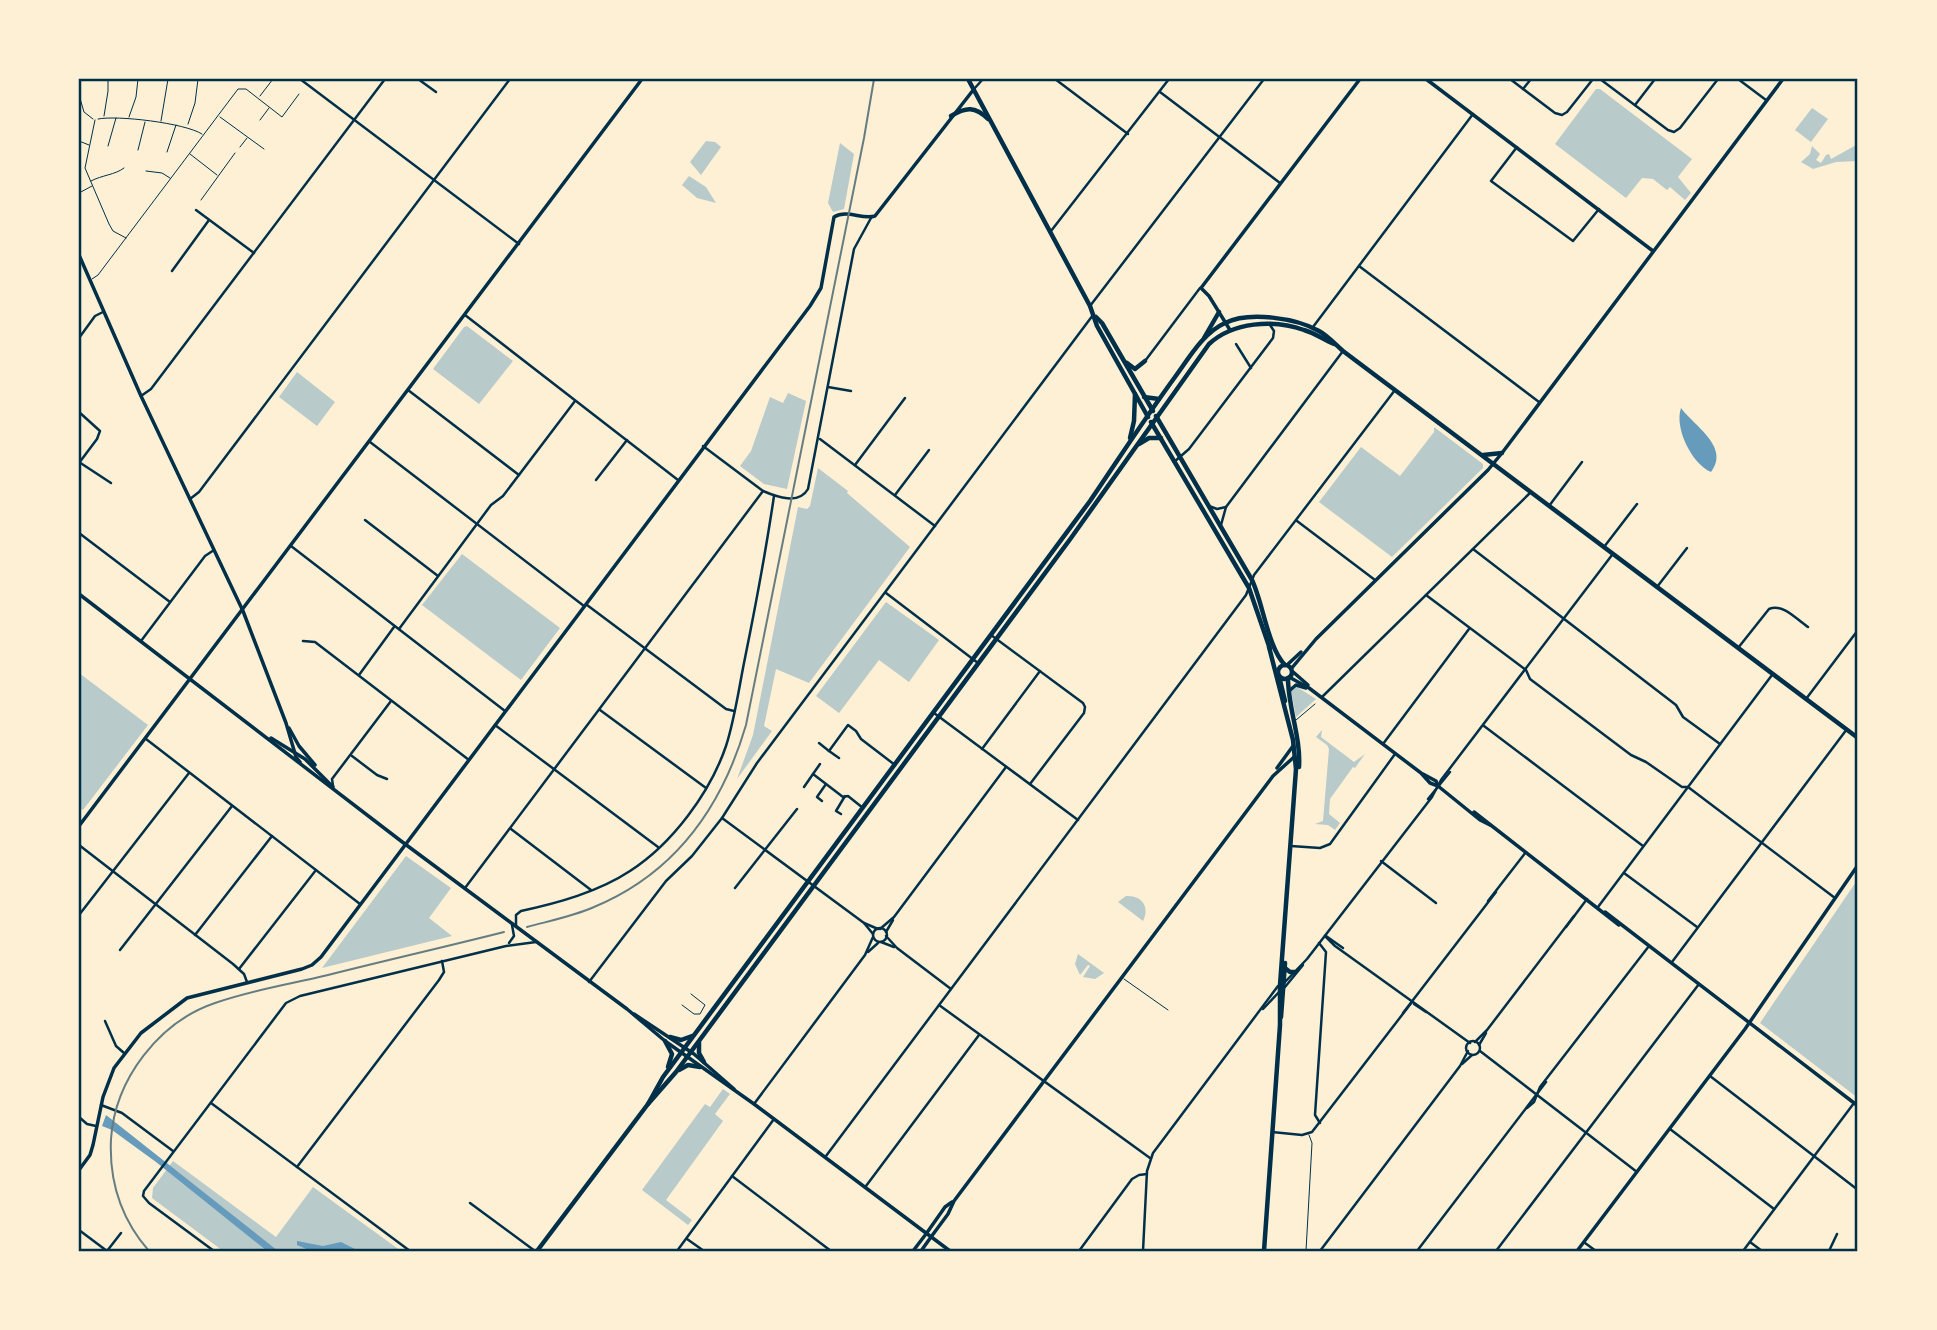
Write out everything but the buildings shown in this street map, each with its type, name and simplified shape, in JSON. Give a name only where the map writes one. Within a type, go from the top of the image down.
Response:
[{"type":"main road","points":[[968,79],[1090,306],[1156,416],[1177,460],[1249,588],[1260,613],[1287,716],[1296,757],[1296,778]]},
{"type":"main road","points":[[951,116],[972,108],[993,125]]},
{"type":"main road","points":[[994,636],[1147,415],[1204,339],[1219,312]]},
{"type":"main road","points":[[1095,315],[1097,326],[1151,422],[1208,505],[1252,580],[1275,652],[1289,667],[1288,692],[1299,750],[1264,1251]]},
{"type":"main road","points":[[1204,339],[1225,322],[1252,317],[1287,320],[1311,330],[1335,345],[1858,738]]},
{"type":"main road","points":[[536,1251],[691,1052],[1209,344],[1230,330],[1245,326],[1289,326],[1311,330]]},
{"type":"main road","points":[[1120,355],[1132,368],[1138,368],[1145,361]]},
{"type":"main road","points":[[1129,442],[1134,421],[1135,394]]},
{"type":"main road","points":[[1144,397],[1159,399]]},
{"type":"main road","points":[[1135,447],[1149,438],[1161,438]]},
{"type":"main road","points":[[1482,455],[1502,453]]},
{"type":"main road","points":[[1269,647],[1287,716]]},
{"type":"main road","points":[[1278,674],[1280,667],[1289,667]]},
{"type":"main road","points":[[1278,674],[1284,679],[1288,678]]},
{"type":"main road","points":[[663,1077],[895,765],[936,714]]},
{"type":"main road","points":[[1282,987],[1285,944]]},
{"type":"main road","points":[[1284,967],[1295,972]]},
{"type":"main road","points":[[670,1037],[684,1040],[697,1032]]},
{"type":"main road","points":[[701,1038],[698,1051],[704,1062]]},
{"type":"main road","points":[[648,1104],[672,1057],[665,1041]]},
{"type":"main road","points":[[676,1072],[688,1065],[701,1068]]},
{"type":"street","points":[[300,79],[519,244]]},
{"type":"street","points":[[307,84],[310,79]]},
{"type":"street","points":[[141,396],[151,390],[385,79]]},
{"type":"street","points":[[418,79],[436,92]]},
{"type":"street","points":[[190,499],[199,492],[510,79]]},
{"type":"street","points":[[79,826],[642,79]]},
{"type":"street","points":[[703,446],[762,491],[774,496],[798,499],[803,497],[818,438],[854,249],[872,218],[983,79]]},
{"type":"street","points":[[1055,79],[1128,134]]},
{"type":"street","points":[[1050,232],[1168,80],[1161,79]]},
{"type":"street","points":[[1090,306],[1264,79]]},
{"type":"street","points":[[1145,361],[1360,79]]},
{"type":"street","points":[[1426,79],[1653,251]]},
{"type":"street","points":[[1510,79],[1555,113],[1562,115],[1593,79]]},
{"type":"street","points":[[1523,89],[1531,79]]},
{"type":"street","points":[[1600,79],[1674,132],[1718,79]]},
{"type":"street","points":[[1635,105],[1656,79]]},
{"type":"street","points":[[1738,79],[1766,101]]},
{"type":"street","points":[[1314,692],[1289,667],[1493,464],[1783,79]]},
{"type":"street","points":[[1160,91],[1280,183]]},
{"type":"street","points":[[1311,330],[1474,114]]},
{"type":"street","points":[[1517,147],[1490,181],[1573,241],[1599,209]]},
{"type":"street","points":[[196,210],[254,253]]},
{"type":"street","points":[[80,1167],[90,1154],[108,1080],[124,1053],[141,1033],[187,998],[312,965],[321,957],[818,294],[833,219],[843,213],[872,218]]},
{"type":"street","points":[[172,271],[209,220]]},
{"type":"street","points":[[79,255],[141,396],[243,611],[299,761],[323,782]]},
{"type":"street","points":[[1359,266],[1539,402]]},
{"type":"street","points":[[1201,288],[1230,330]]},
{"type":"street","points":[[79,338],[95,316],[103,312]]},
{"type":"street","points":[[465,315],[678,480]]},
{"type":"street","points":[[589,982],[666,881],[692,856],[722,818],[757,763],[1095,315]]},
{"type":"street","points":[[1177,460],[1189,449],[1274,336],[1270,325]]},
{"type":"street","points":[[1236,344],[1251,368]]},
{"type":"street","points":[[1220,527],[1226,507],[1343,351]]},
{"type":"street","points":[[828,387],[851,391]]},
{"type":"street","points":[[408,390],[519,475]]},
{"type":"street","points":[[825,1157],[1395,390]]},
{"type":"street","points":[[855,465],[905,398]]},
{"type":"street","points":[[399,629],[477,524],[519,475],[575,401]]},
{"type":"street","points":[[79,412],[100,431],[79,463],[111,483]]},
{"type":"street","points":[[818,438],[935,526]]},
{"type":"street","points":[[596,480],[627,440]]},
{"type":"street","points":[[370,442],[585,605],[726,709],[734,711]]},
{"type":"street","points":[[895,495],[929,450]]},
{"type":"street","points":[[1549,506],[1582,462]]},
{"type":"street","points":[[465,888],[762,491]]},
{"type":"street","points":[[1322,697],[1531,492]]},
{"type":"street","points":[[516,927],[516,915],[591,890],[631,870],[678,830],[706,788],[726,747],[752,626],[774,496]]},
{"type":"street","points":[[1604,547],[1637,504]]},
{"type":"street","points":[[1208,505],[1217,509],[1226,507]]},
{"type":"street","points":[[365,520],[438,576]]},
{"type":"street","points":[[1296,521],[1375,580]]},
{"type":"street","points":[[79,533],[170,602]]},
{"type":"street","points":[[291,547],[505,711]]},
{"type":"street","points":[[1657,587],[1687,548]]},
{"type":"street","points":[[1473,549],[1675,705],[1683,717],[1720,744]]},
{"type":"street","points":[[141,641],[205,556],[214,550]]},
{"type":"street","points":[[1282,987],[1295,978],[1613,554]]},
{"type":"street","points":[[885,593],[975,661]]},
{"type":"street","points":[[79,594],[405,845],[950,1251]]},
{"type":"street","points":[[1426,595],[1525,670],[1530,679],[1631,755],[1647,762],[1682,787],[1688,787],[1836,898]]},
{"type":"street","points":[[1738,648],[1769,609],[1775,606],[1781,607],[1808,627]]},
{"type":"street","points":[[359,675],[395,626]]},
{"type":"street","points":[[1383,744],[1469,628]]},
{"type":"street","points":[[1806,699],[1858,630]]},
{"type":"street","points":[[994,636],[1085,707],[1084,713],[1030,784]]},
{"type":"street","points":[[303,641],[315,642],[469,760]]},
{"type":"street","points":[[982,749],[1040,671]]},
{"type":"street","points":[[1598,907],[1773,674]]},
{"type":"street","points":[[1288,678],[1322,697],[1421,773],[1433,779],[1480,820],[1526,852],[1856,1104],[1743,1251]]},
{"type":"street","points":[[1288,692],[1298,685],[1314,692]]},
{"type":"street","points":[[332,779],[391,701]]},
{"type":"street","points":[[600,710],[706,788]]},
{"type":"street","points":[[936,714],[1077,820]]},
{"type":"street","points":[[286,723],[299,746],[334,788]]},
{"type":"street","points":[[495,725],[658,847]]},
{"type":"street","points":[[829,751],[848,725],[861,739],[895,765]]},
{"type":"street","points":[[1483,726],[1643,846]]},
{"type":"street","points":[[1671,963],[1847,729]]},
{"type":"street","points":[[263,734],[318,769]]},
{"type":"street","points":[[146,739],[360,904]]},
{"type":"street","points":[[819,743],[839,758]]},
{"type":"street","points":[[920,1251],[948,1214],[954,1200],[1294,745]]},
{"type":"street","points":[[1273,776],[1283,765],[1296,757],[1299,750]]},
{"type":"street","points":[[1292,846],[1320,848],[1330,844],[1395,753]]},
{"type":"street","points":[[351,755],[377,775],[387,779]]},
{"type":"street","points":[[804,787],[820,764]]},
{"type":"street","points":[[754,1104],[865,954],[873,936],[894,916],[1006,767]]},
{"type":"street","points":[[79,915],[189,773]]},
{"type":"street","points":[[813,774],[863,808]]},
{"type":"street","points":[[324,776],[332,779]]},
{"type":"street","points":[[332,779],[334,788]]},
{"type":"street","points":[[822,801],[817,797],[826,784]]},
{"type":"street","points":[[841,814],[836,811],[845,796]]},
{"type":"street","points":[[120,950],[232,806]]},
{"type":"street","points":[[735,888],[797,809]]},
{"type":"street","points":[[722,818],[864,923],[886,934],[897,948],[951,989]]},
{"type":"street","points":[[511,829],[591,890]]},
{"type":"street","points":[[195,934],[272,836]]},
{"type":"street","points":[[79,845],[239,969],[247,982]]},
{"type":"street","points":[[1272,1132],[1309,1134],[1320,1123],[1526,852]]},
{"type":"street","points":[[1381,861],[1436,903]]},
{"type":"street","points":[[1577,1251],[1749,1023],[1858,865]]},
{"type":"street","points":[[239,969],[316,870]]},
{"type":"street","points":[[1624,873],[1698,928]]},
{"type":"street","points":[[1468,1044],[1475,1042],[1487,1030],[1587,899]]},
{"type":"street","points":[[865,954],[880,942],[894,916]]},
{"type":"street","points":[[506,946],[514,936],[511,923]]},
{"type":"street","points":[[864,923],[880,942],[897,948]]},
{"type":"street","points":[[1325,936],[1468,1044]]},
{"type":"street","points":[[1325,936],[1338,943],[1345,951]]},
{"type":"street","points":[[214,1251],[149,1203],[144,1196],[146,1187],[286,1003],[300,996],[442,961],[536,942]]},
{"type":"street","points":[[1319,943],[1326,951],[1315,1115],[1320,1123]]},
{"type":"street","points":[[1326,951],[1335,946]]},
{"type":"street","points":[[1417,1251],[1649,946]]},
{"type":"street","points":[[1143,1251],[1150,1158],[1256,1017],[1307,960]]},
{"type":"street","points":[[297,1167],[439,980],[444,972],[442,961]]},
{"type":"street","points":[[1496,1251],[1699,984]]},
{"type":"street","points":[[939,1005],[1150,1158]]},
{"type":"street","points":[[626,1009],[691,1052],[738,1093]]},
{"type":"street","points":[[105,1021],[116,1046],[124,1053]]},
{"type":"street","points":[[1478,1052],[1487,1030]]},
{"type":"street","points":[[865,1188],[979,1035]]},
{"type":"street","points":[[1475,1042],[1479,1045]]},
{"type":"street","points":[[1320,1251],[1460,1066],[1468,1051],[1468,1044]]},
{"type":"street","points":[[1468,1051],[1472,1055]]},
{"type":"street","points":[[1478,1052],[1637,1172]]},
{"type":"street","points":[[1460,1066],[1478,1052]]},
{"type":"street","points":[[1710,1076],[1858,1190]]},
{"type":"street","points":[[211,1102],[410,1251]]},
{"type":"street","points":[[101,1105],[122,1113],[173,1151]]},
{"type":"street","points":[[79,1117],[87,1124],[96,1126]]},
{"type":"street","points":[[677,1251],[774,1119]]},
{"type":"street","points":[[1670,1129],[1774,1209]]},
{"type":"street","points":[[1079,1251],[1132,1179],[1147,1174]]},
{"type":"street","points":[[732,1176],[831,1251]]},
{"type":"street","points":[[913,1251],[945,1207],[954,1200]]},
{"type":"street","points":[[470,1203],[536,1251]]},
{"type":"street","points":[[79,1230],[107,1251],[121,1233]]},
{"type":"street","points":[[1829,1251],[1837,1234]]},
{"type":"street","points":[[686,1238],[704,1251]]},
{"type":"street","points":[[1584,1242],[1596,1251]]},
{"type":"street","points":[[1750,1242],[1762,1251]]},
{"type":"lane","points":[[104,118],[108,79]]},
{"type":"lane","points":[[129,120],[138,79]]},
{"type":"lane","points":[[161,123],[168,79]]},
{"type":"lane","points":[[187,126],[195,103],[198,79]]},
{"type":"lane","points":[[258,98],[273,79]]},
{"type":"lane","points":[[90,280],[98,275],[127,238],[236,91],[241,88],[282,117],[299,94]]},
{"type":"lane","points":[[79,95],[85,112],[95,120]]},
{"type":"lane","points":[[260,120],[269,107]]},
{"type":"lane","points":[[219,115],[264,149]]},
{"type":"lane","points":[[108,146],[116,118]]},
{"type":"lane","points":[[95,120],[116,118],[176,124],[187,126],[204,135]]},
{"type":"lane","points":[[95,120],[85,168],[108,224],[113,231],[127,238]]},
{"type":"lane","points":[[138,150],[145,122]]},
{"type":"lane","points":[[167,152],[176,124]]},
{"type":"lane","points":[[240,147],[247,137]]},
{"type":"lane","points":[[79,141],[90,145]]},
{"type":"lane","points":[[201,200],[235,153]]},
{"type":"lane","points":[[190,154],[219,176]]},
{"type":"lane","points":[[91,181],[116,173],[124,167]]},
{"type":"lane","points":[[79,169],[85,168]]},
{"type":"lane","points":[[146,171],[162,173],[172,178]]},
{"type":"lane","points":[[79,193],[93,185]]},
{"type":"lane","points":[[1293,721],[1300,719],[1315,704]]},
{"type":"lane","points":[[1122,977],[1168,1010]]},
{"type":"lane","points":[[682,1005],[694,1014],[700,1014],[705,1005],[691,994]]},
{"type":"lane","points":[[1306,1251],[1312,1143],[1309,1134]]},
{"type":"shaded area","points":[[1596,89],[1600,89],[1692,159],[1678,177],[1691,193],[1685,200],[1670,187],[1667,190],[1653,179],[1642,178],[1626,198],[1555,144]]},
{"type":"shaded area","points":[[1812,108],[1828,119],[1811,142],[1795,130]]},
{"type":"shaded area","points":[[706,141],[715,142],[721,147],[701,175],[690,162]]},
{"type":"shaded area","points":[[840,143],[854,154],[844,209],[833,212],[828,203]]},
{"type":"shaded area","points":[[1858,144],[1858,161],[1836,162],[1813,169],[1801,162],[1810,154],[1812,146],[1820,154],[1816,160],[1821,163],[1826,155],[1829,154],[1831,159]]},
{"type":"shaded area","points":[[689,176],[706,187],[716,203],[697,198],[682,185]]},
{"type":"shaded area","points":[[467,326],[513,361],[479,404],[433,369]]},
{"type":"shaded area","points":[[297,372],[335,402],[317,426],[279,397]]},
{"type":"shaded area","points":[[788,393],[806,401],[787,489],[764,484],[740,466],[751,451],[770,397],[783,403]]},
{"type":"shaded area","points":[[1434,427],[1483,464],[1483,468],[1392,557],[1319,502],[1361,447],[1400,476],[1434,432]]},
{"type":"shaded area","points":[[818,468],[910,547],[809,683],[776,669],[764,726],[772,731],[737,779],[753,735],[798,507],[807,509],[810,506]]},
{"type":"shaded area","points":[[462,554],[560,628],[521,680],[422,605]]},
{"type":"shaded area","points":[[886,602],[939,640],[909,682],[879,660],[839,713],[816,696]]},
{"type":"shaded area","points":[[79,673],[148,725],[83,810],[79,807]]},
{"type":"shaded area","points":[[1297,687],[1316,699],[1296,717],[1291,691]]},
{"type":"shaded area","points":[[1322,730],[1321,737],[1354,762],[1365,754],[1330,799],[1329,814],[1340,823],[1335,830],[1328,825],[1315,824],[1323,821],[1329,749],[1316,737]]},
{"type":"shaded area","points":[[406,856],[451,888],[429,918],[452,936],[322,968]]},
{"type":"shaded area","points":[[1858,879],[1858,1098],[1760,1023]]},
{"type":"shaded area","points":[[1126,896],[1132,896],[1143,903],[1146,911],[1143,921],[1118,902]]},
{"type":"shaded area","points":[[1078,954],[1104,973],[1095,979],[1083,977],[1090,966],[1088,965],[1080,975],[1075,964]]},
{"type":"shaded area","points":[[723,1089],[730,1094],[715,1114],[723,1121],[666,1200],[692,1220],[688,1225],[642,1190],[705,1104],[710,1107]]},
{"type":"shaded area","points":[[173,1161],[276,1237],[313,1187],[401,1251],[223,1251],[152,1198],[153,1188]]},
{"type":"water","points":[[1681,408],[1713,445],[1716,463],[1711,472],[1697,461],[1686,445],[1680,425]]},
{"type":"water","points":[[106,1115],[278,1251],[267,1251],[156,1162],[112,1130],[102,1126]]},
{"type":"water","points":[[297,1241],[323,1246],[341,1242],[359,1251],[311,1251],[297,1245]]},
{"type":"railway","points":[[527,927],[594,907],[649,876],[692,834],[709,810],[736,755],[746,725],[874,79]]},
{"type":"railway","points":[[149,1251],[131,1226],[119,1198],[112,1169],[111,1139],[121,1095],[131,1075],[159,1039],[195,1012],[229,998],[504,932]]}]
